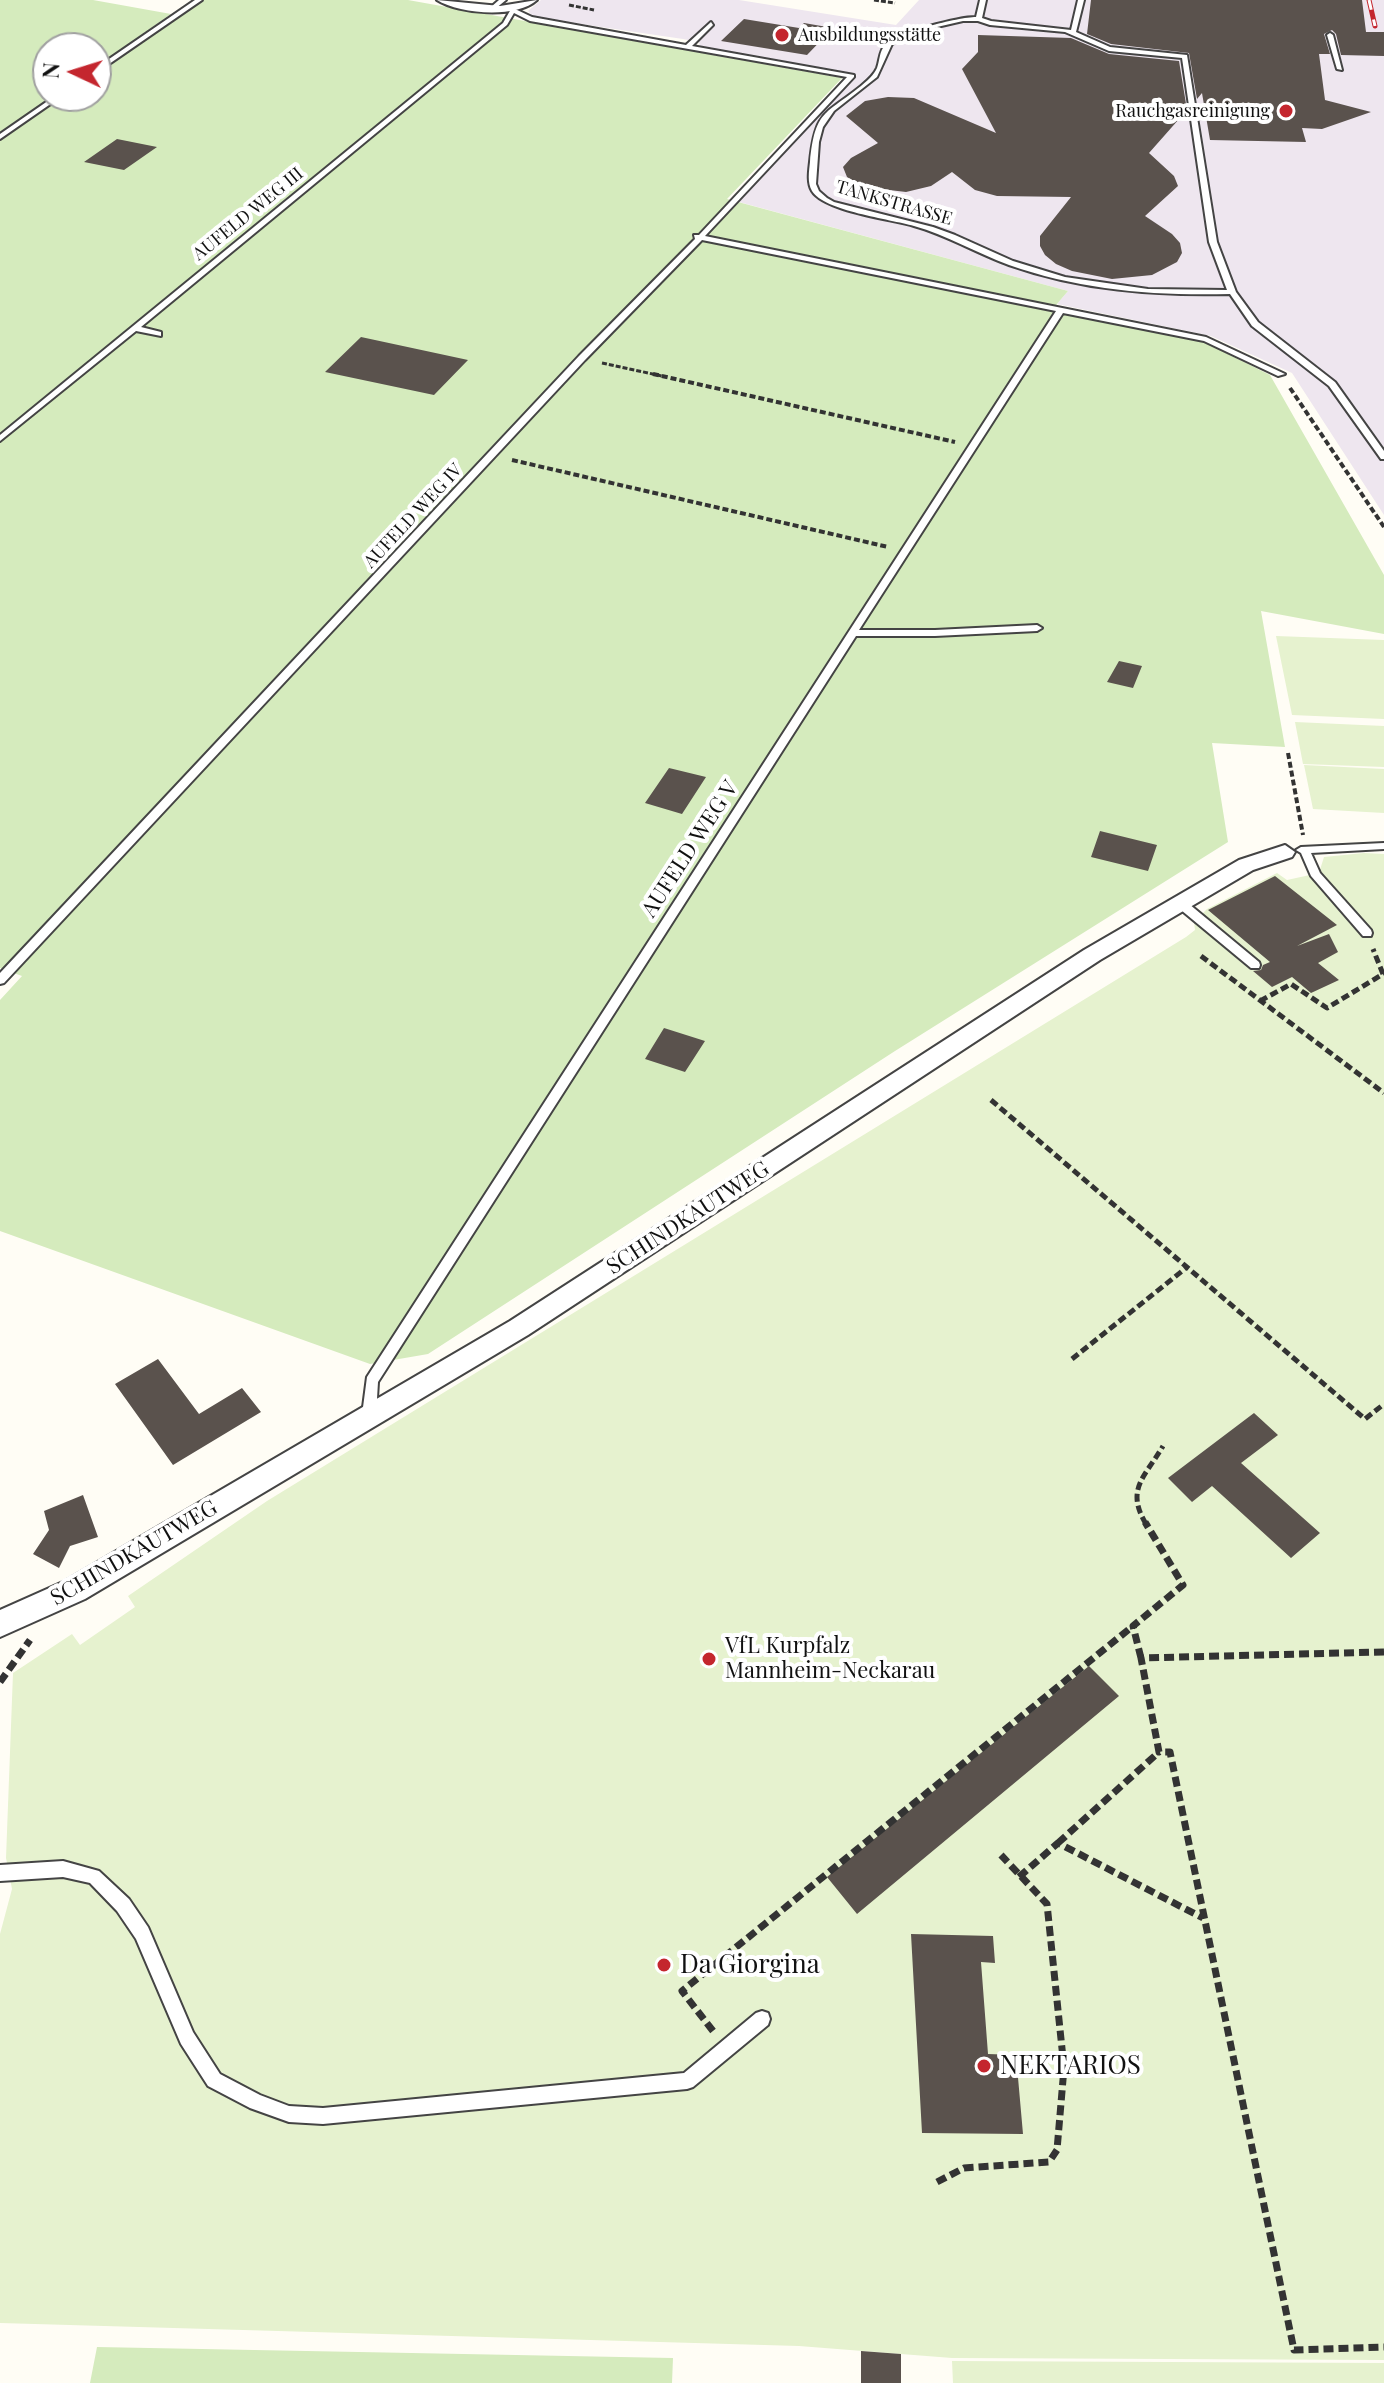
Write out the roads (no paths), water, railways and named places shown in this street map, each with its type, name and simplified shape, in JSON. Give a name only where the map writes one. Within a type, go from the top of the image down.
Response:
[{"type":"street","points":[[443,0],[498,4],[513,10],[531,0]]},
{"type":"street","name":"SCHINDKAUTWEG","points":[[0,1624],[75,1590],[519,1328],[915,1068],[1179,902],[1246,865],[1295,851]]},
{"type":"lane","points":[[112,60],[199,0]]},
{"type":"lane","points":[[983,0],[979,19],[990,23],[1073,32],[1093,45],[1109,49],[1185,56],[1213,242],[1232,292],[1255,324],[1332,384],[1384,457]]},
{"type":"lane","points":[[1073,32],[1081,0]]},
{"type":"lane","points":[[513,10],[530,19],[689,45],[711,24]]},
{"type":"lane","name":"AUFELD WEG III","points":[[0,439],[505,24],[513,10]]},
{"type":"lane","name":"TANKSTRASSE","points":[[979,19],[963,19],[935,26],[895,39],[885,48],[876,74],[837,103],[824,117],[816,133],[812,184],[816,195],[832,204],[944,232],[1009,263],[1057,277],[1127,291],[1178,294],[1232,292]]},
{"type":"lane","points":[[1330,35],[1340,69]]},
{"type":"lane","name":"AUFELD WEG IV","points":[[0,980],[582,358],[697,237],[739,198],[852,76],[689,45]]},
{"type":"lane","points":[[0,137],[36,112]]},
{"type":"lane","points":[[697,237],[1206,339],[1281,374]]},
{"type":"lane","name":"AUFELD WEG V","points":[[369,1415],[372,1381],[1061,309]]},
{"type":"lane","points":[[134,328],[158,334]]},
{"type":"lane","points":[[853,633],[1037,628]]},
{"type":"lane","name":"SCHINDKAUTWEG","points":[[1295,851],[1384,846]]},
{"type":"lane","points":[[1295,851],[1367,933]]},
{"type":"lane","points":[[1179,902],[1255,965]]},
{"type":"lane","points":[[0,1873],[63,1869],[94,1876],[123,1905],[142,1933],[187,2038],[214,2080],[256,2102],[289,2114],[323,2116],[687,2081],[762,2019]]},
{"type":"railway","points":[[1369,0],[1375,26]]},
{"type":"place","name":"Ausbildungsstätte","points":[[782,35]]},
{"type":"place","name":"Rauchgasreinigung","points":[[1286,111]]},
{"type":"place","name":"VfL Kurpfalz Mannheim-Neckarau","points":[[709,1659]]},
{"type":"place","name":"Da Giorgina","points":[[664,1965]]},
{"type":"place","name":"NEKTARIOS","points":[[984,2066]]}]
